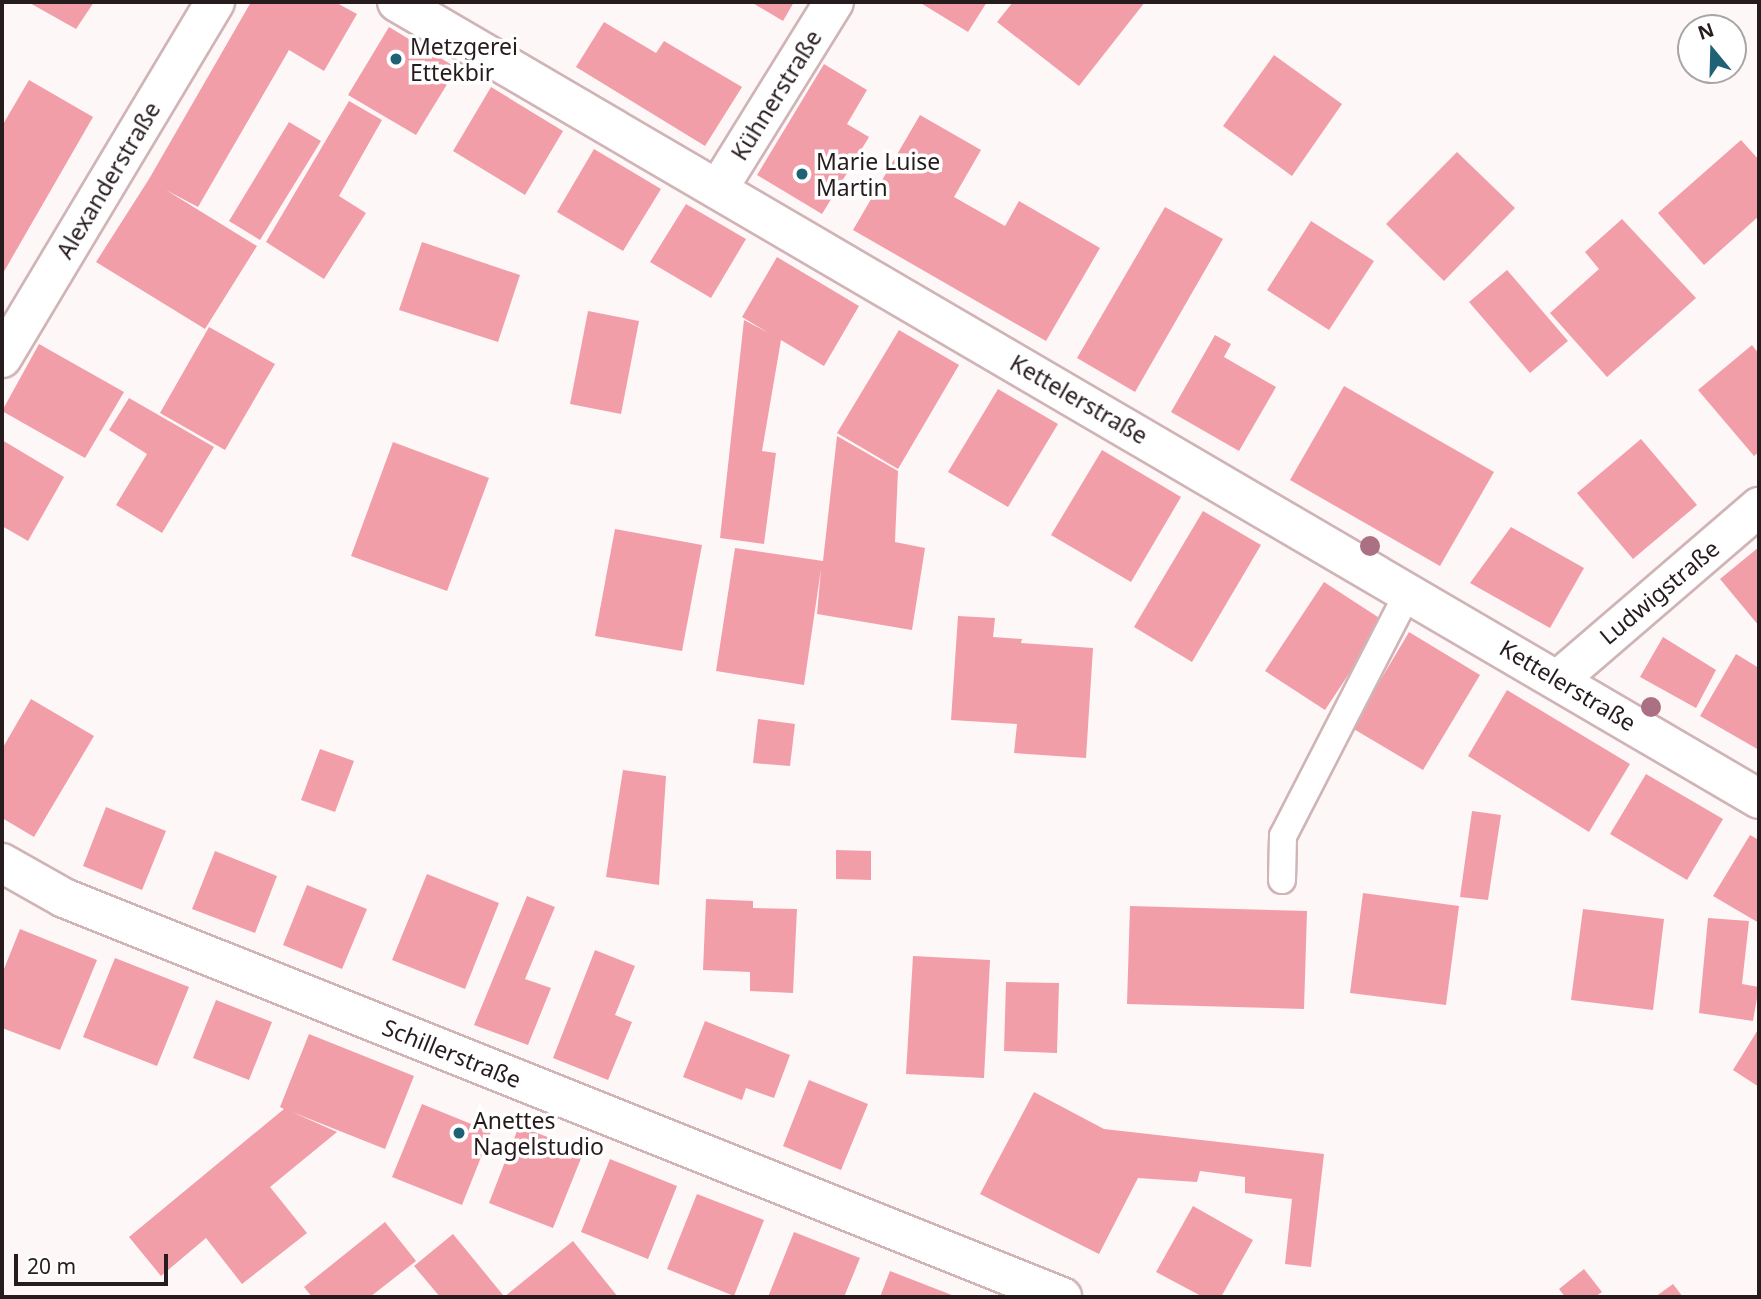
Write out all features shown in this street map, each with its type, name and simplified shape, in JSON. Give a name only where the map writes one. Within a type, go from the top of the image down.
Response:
[{"type":"street","name":"Alexanderstraße","points":[[2,358],[215,2]]},
{"type":"street","name":"Kettelerstraße","points":[[397,2],[1409,591],[1759,799]]},
{"type":"street","name":"Kühnerstraße","points":[[718,189],[834,2]]},
{"type":"street","name":"Ludwigstraße","points":[[1559,679],[1759,507]]},
{"type":"street","name":"Schillerstraße","points":[[2,863],[64,898],[1062,1297]]},
{"type":"lane","points":[[1282,880],[1283,836],[1409,591]]},
{"type":"building","points":[[28,2],[94,2],[76,29]]},
{"type":"building","points":[[251,2],[335,2],[357,14],[324,71],[289,50],[198,207],[166,190],[257,246],[205,329],[96,262],[149,179]]},
{"type":"building","points":[[751,2],[794,2],[783,21]]},
{"type":"building","points":[[919,2],[987,2],[968,32]]},
{"type":"building","points":[[1013,2],[1145,2],[1079,86],[997,22]]},
{"type":"building","points":[[604,22],[656,53],[664,41],[742,87],[705,146],[576,67]]},
{"type":"building","points":[[389,27],[457,68],[416,135],[348,95]]},
{"type":"building","points":[[1274,55],[1342,104],[1292,176],[1223,126]]},
{"type":"building","points":[[824,64],[867,90],[847,124],[869,137],[822,214],[757,175]]},
{"type":"building","points":[[29,80],[93,117],[2,275],[2,126]]},
{"type":"building","points":[[491,87],[563,131],[525,195],[453,151]]},
{"type":"building","points":[[349,101],[382,120],[339,196],[366,213],[324,279],[266,242]]},
{"type":"building","points":[[920,115],[981,150],[954,197],[1005,226],[1019,201],[1100,248],[1046,341],[853,230]]},
{"type":"building","points":[[289,122],[321,141],[260,240],[229,221]]},
{"type":"building","points":[[1741,140],[1759,160],[1759,216],[1704,265],[1658,213]]},
{"type":"building","points":[[594,149],[661,189],[623,251],[557,212]]},
{"type":"building","points":[[1457,152],[1515,208],[1444,281],[1386,224]]},
{"type":"building","points":[[686,204],[746,239],[711,298],[650,262]]},
{"type":"building","points":[[1165,207],[1223,239],[1135,392],[1077,358]]},
{"type":"building","points":[[1622,219],[1696,298],[1607,377],[1550,313],[1599,269],[1585,252]]},
{"type":"building","points":[[1311,221],[1374,261],[1329,330],[1267,290]]},
{"type":"building","points":[[422,242],[520,275],[498,342],[399,310]]},
{"type":"building","points":[[777,257],[859,306],[824,366],[781,340],[762,451],[776,453],[764,544],[720,538],[744,320],[767,332],[742,317]]},
{"type":"building","points":[[1507,270],[1568,341],[1530,373],[1469,302]]},
{"type":"building","points":[[588,311],[639,321],[621,414],[570,404]]},
{"type":"building","points":[[209,327],[275,364],[225,450],[160,413]]},
{"type":"building","points":[[899,330],[959,365],[898,469],[837,433]]},
{"type":"building","points":[[1215,335],[1231,344],[1224,357],[1276,387],[1239,451],[1171,412]]},
{"type":"building","points":[[39,344],[124,392],[85,458],[2,411]]},
{"type":"building","points":[[1752,345],[1759,354],[1759,452],[1754,456],[1698,390]]},
{"type":"building","points":[[1344,386],[1494,472],[1440,566],[1290,480]]},
{"type":"building","points":[[998,389],[1058,424],[1008,507],[948,472]]},
{"type":"building","points":[[129,398],[214,447],[162,533],[116,505],[147,454],[109,430]]},
{"type":"building","points":[[837,436],[898,471],[895,542],[925,548],[912,630],[817,614],[821,569],[804,685],[716,671],[735,548],[823,561]]},
{"type":"building","points":[[1641,439],[1697,505],[1633,559],[1577,493]]},
{"type":"building","points":[[2,440],[64,477],[28,541],[2,526]]},
{"type":"building","points":[[393,442],[489,478],[447,591],[351,556]]},
{"type":"building","points":[[1102,450],[1181,497],[1131,582],[1051,535]]},
{"type":"building","points":[[1203,511],[1261,545],[1192,662],[1134,627]]},
{"type":"building","points":[[1511,527],[1584,568],[1550,628],[1470,583]]},
{"type":"building","points":[[615,529],[702,545],[682,651],[595,636]]},
{"type":"building","points":[[1759,547],[1759,626],[1720,579]]},
{"type":"building","points":[[1324,582],[1384,621],[1325,710],[1265,671]]},
{"type":"building","points":[[958,616],[995,618],[993,637],[1022,639],[1021,643],[1093,648],[1086,758],[1014,753],[1017,724],[951,720]]},
{"type":"building","points":[[1409,632],[1480,675],[1423,770],[1352,728]]},
{"type":"building","points":[[1663,637],[1716,670],[1696,708],[1640,677]]},
{"type":"building","points":[[1736,654],[1759,668],[1759,750],[1700,716]]},
{"type":"building","points":[[1507,690],[1630,764],[1589,832],[1468,756]]},
{"type":"building","points":[[31,699],[94,736],[34,837],[2,818],[2,749]]},
{"type":"building","points":[[758,719],[795,724],[790,766],[753,763]]},
{"type":"building","points":[[320,749],[354,761],[335,812],[301,800]]},
{"type":"building","points":[[623,770],[666,776],[659,885],[606,877]]},
{"type":"building","points":[[1646,774],[1723,819],[1687,880],[1610,834]]},
{"type":"building","points":[[106,807],[166,831],[142,890],[83,866]]},
{"type":"building","points":[[1472,811],[1501,815],[1488,900],[1460,897]]},
{"type":"building","points":[[1750,835],[1759,840],[1759,923],[1713,896]]},
{"type":"building","points":[[836,850],[871,851],[871,880],[836,879]]},
{"type":"building","points":[[215,851],[277,876],[255,933],[192,909]]},
{"type":"building","points":[[427,874],[499,903],[465,989],[392,960]]},
{"type":"building","points":[[307,885],[367,909],[342,969],[283,945]]},
{"type":"building","points":[[1363,893],[1459,906],[1446,1005],[1350,993]]},
{"type":"building","points":[[527,896],[555,907],[525,979],[551,988],[528,1045],[474,1025]]},
{"type":"building","points":[[706,899],[753,901],[753,908],[797,909],[793,993],[750,991],[750,972],[703,970]]},
{"type":"building","points":[[1130,906],[1307,911],[1304,1009],[1127,1004]]},
{"type":"building","points":[[1583,909],[1664,919],[1653,1010],[1571,1000]]},
{"type":"building","points":[[1708,918],[1749,921],[1742,984],[1759,987],[1753,1021],[1699,1013]]},
{"type":"building","points":[[20,929],[97,960],[60,1050],[2,1028],[2,974]]},
{"type":"building","points":[[595,950],[635,966],[615,1015],[632,1022],[608,1080],[553,1058]]},
{"type":"building","points":[[913,956],[990,960],[984,1078],[906,1074]]},
{"type":"building","points":[[115,958],[189,987],[157,1066],[83,1037]]},
{"type":"building","points":[[1006,982],[1059,983],[1057,1053],[1004,1051]]},
{"type":"building","points":[[216,1000],[272,1022],[249,1080],[193,1058]]},
{"type":"building","points":[[705,1021],[790,1055],[774,1098],[746,1088],[742,1100],[683,1077]]},
{"type":"building","points":[[1759,1028],[1759,1087],[1733,1070]]},
{"type":"building","points":[[309,1034],[414,1076],[385,1149],[292,1112],[337,1132],[270,1187],[307,1233],[242,1284],[206,1238],[161,1276],[129,1237],[284,1109],[280,1107]]},
{"type":"building","points":[[809,1080],[868,1104],[841,1170],[783,1146]]},
{"type":"building","points":[[1034,1092],[1104,1129],[1324,1154],[1311,1267],[1285,1264],[1292,1199],[1245,1193],[1245,1177],[1200,1171],[1197,1182],[1138,1178],[1099,1254],[980,1194]]},
{"type":"building","points":[[422,1104],[491,1132],[462,1205],[392,1177]]},
{"type":"building","points":[[519,1126],[584,1151],[553,1228],[489,1203]]},
{"type":"building","points":[[610,1159],[677,1186],[648,1259],[581,1232]]},
{"type":"building","points":[[697,1194],[764,1220],[734,1296],[667,1269]]},
{"type":"building","points":[[1193,1206],[1253,1240],[1221,1297],[1203,1297],[1156,1272]]},
{"type":"building","points":[[385,1222],[416,1261],[370,1297],[312,1297],[304,1287]]},
{"type":"building","points":[[794,1232],[860,1258],[844,1297],[768,1297]]},
{"type":"building","points":[[453,1234],[503,1295],[440,1297],[414,1266]]},
{"type":"building","points":[[573,1241],[618,1297],[504,1297]]},
{"type":"building","points":[[1584,1269],[1602,1292],[1595,1297],[1565,1297],[1559,1289]]},
{"type":"building","points":[[890,1271],[957,1297],[880,1297]]},
{"type":"building","points":[[1673,1284],[1683,1297],[1655,1297]]},
{"type":"place","name":"Metzgerei Ettekbir","points":[[396,59]]},
{"type":"place","name":"Marie Luise Martin","points":[[802,174]]},
{"type":"place","name":"Anettes Nagelstudio","points":[[459,1133]]}]
